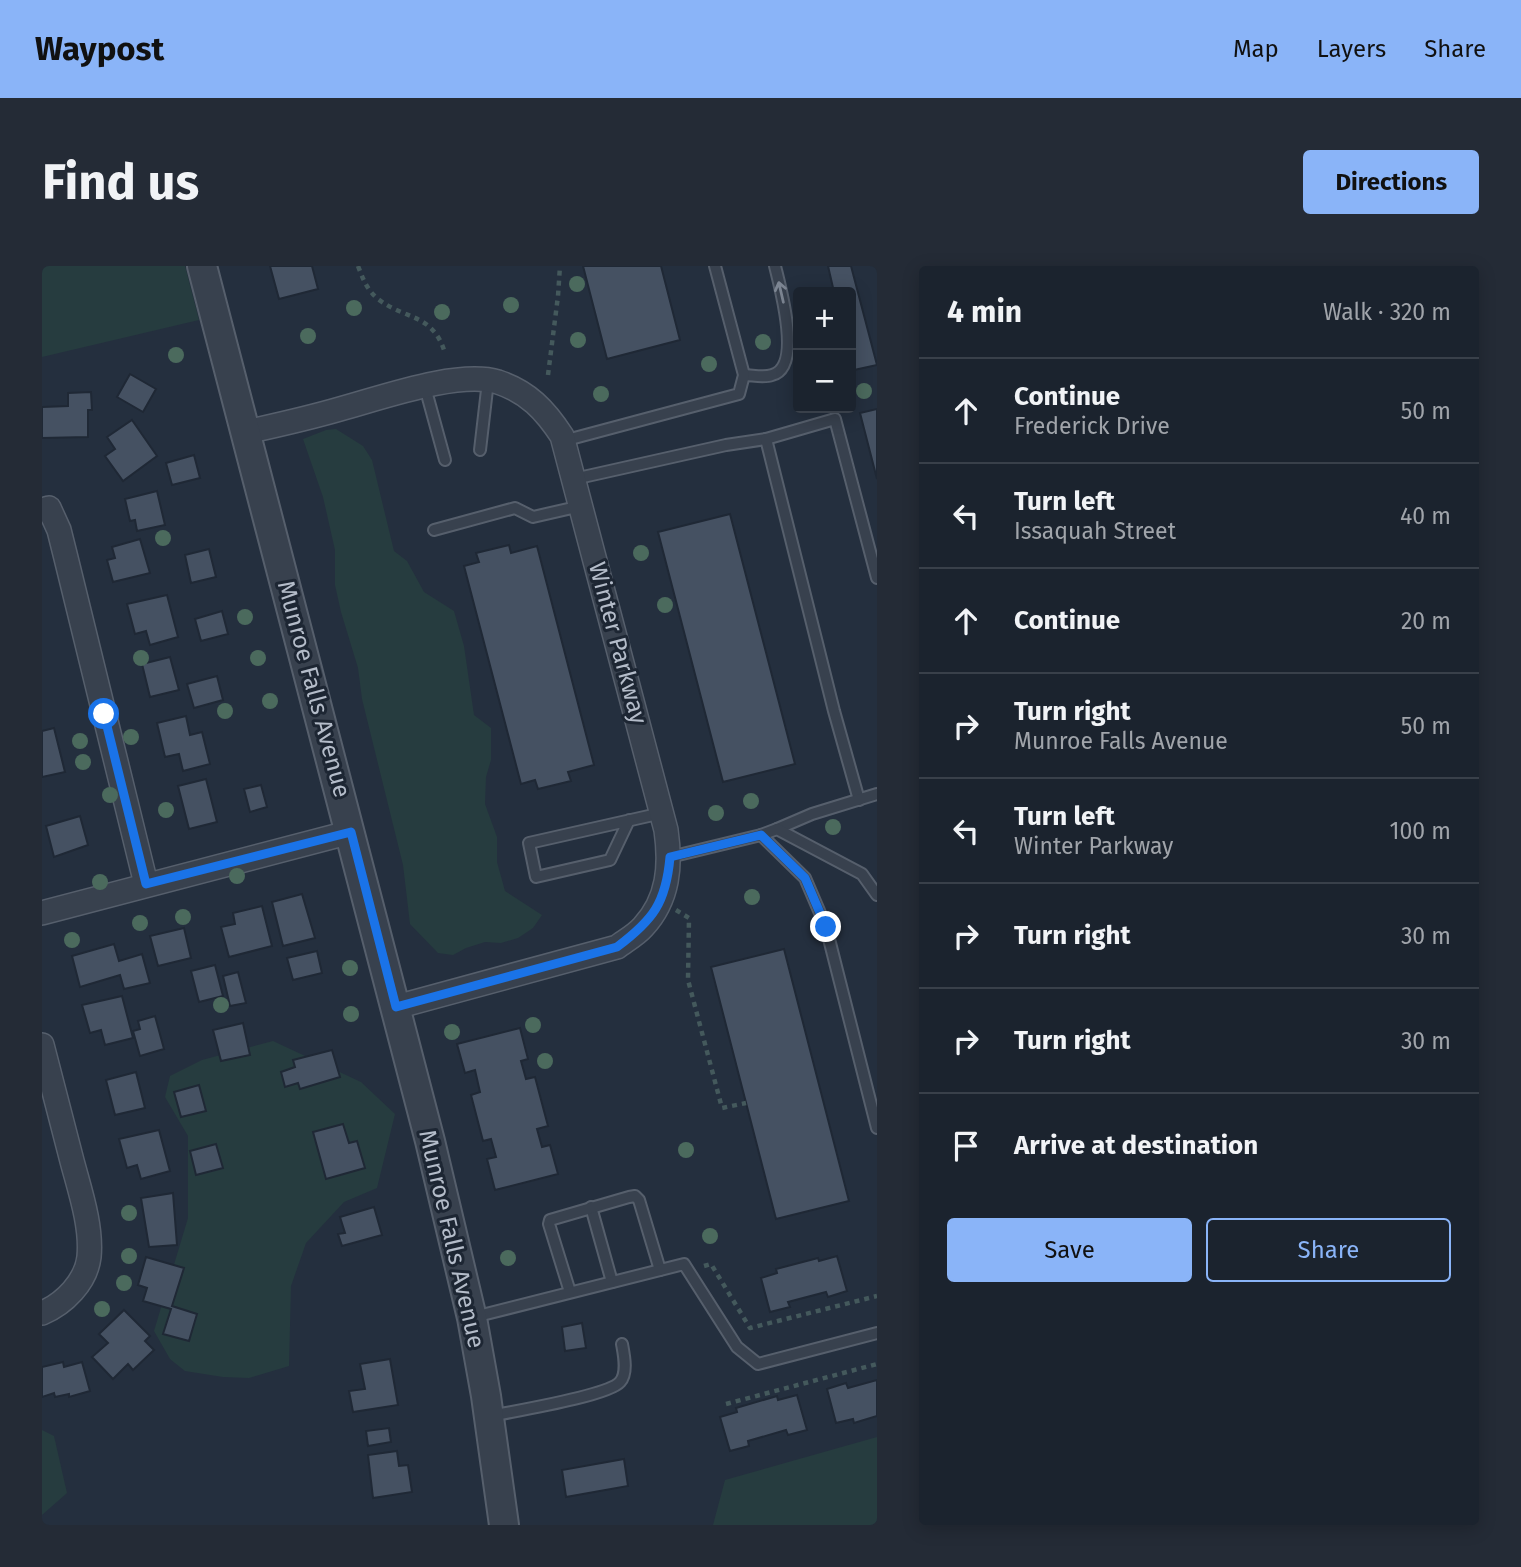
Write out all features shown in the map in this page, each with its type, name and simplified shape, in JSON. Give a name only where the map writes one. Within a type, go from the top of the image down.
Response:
[{"type":"street","name":"Munroe Falls Avenue","points":[[202,266],[396,1007],[472,1318],[504,1525]]},
{"type":"street","name":"Winter Parkway","points":[[246,432],[460,380],[495,381],[528,395],[547,413],[563,442],[662,813],[670,857],[668,880],[660,903],[643,927],[617,947],[396,1007]]},
{"type":"street","points":[[42,510],[49,508],[59,530],[146,884]]},
{"type":"street","points":[[42,913],[351,832]]},
{"type":"street","points":[[42,1045],[86,1222],[89,1259],[81,1279],[70,1294],[55,1307],[42,1313]]},
{"type":"lane","points":[[563,442],[739,394],[744,375],[715,266]]},
{"type":"lane","points":[[744,375],[773,375],[780,370],[786,357],[788,323],[775,266]]},
{"type":"lane","points":[[480,450],[488,381]]},
{"type":"lane","points":[[425,387],[445,460]]},
{"type":"lane","points":[[574,479],[766,439],[835,419],[877,579]]},
{"type":"lane","points":[[766,439],[859,800]]},
{"type":"lane","points":[[434,530],[515,508],[533,517],[581,506]]},
{"type":"lane","points":[[670,857],[761,835],[812,814],[877,794]]},
{"type":"lane","points":[[629,820],[610,860],[536,877],[529,843],[629,820],[662,813]]},
{"type":"lane","points":[[777,829],[862,874],[877,895]]},
{"type":"lane","points":[[761,835],[805,878],[826,927],[877,1128]]},
{"type":"lane","points":[[570,1293],[549,1224],[550,1220],[591,1207],[635,1196],[639,1200],[660,1270]]},
{"type":"lane","points":[[591,1207],[612,1282]]},
{"type":"lane","points":[[472,1318],[684,1264],[737,1347],[758,1364],[877,1333]]},
{"type":"lane","points":[[489,1417],[599,1392],[619,1384],[624,1376],[622,1344]]},
{"type":"path","points":[[358,266],[366,285],[378,299],[419,318],[437,335],[445,353]]},
{"type":"path","points":[[548,376],[559,266]]},
{"type":"path","points":[[660,903],[689,918],[688,981],[722,1108],[746,1103]]},
{"type":"path","points":[[726,1404],[877,1364]]},
{"type":"green space","points":[[42,266],[185,266],[199,320],[42,357]]},
{"type":"green space","points":[[336,429],[363,446],[372,460],[394,551],[407,561],[424,592],[454,611],[464,646],[474,715],[491,728],[491,760],[486,777],[485,804],[497,837],[497,862],[505,891],[542,915],[533,928],[518,938],[501,943],[485,942],[453,955],[438,953],[410,924],[403,865],[362,699],[358,668],[335,585],[335,550],[323,497],[303,439]]},
{"type":"green space","points":[[273,1041],[361,1082],[395,1114],[377,1188],[344,1202],[306,1243],[291,1286],[289,1366],[249,1378],[185,1371],[170,1359],[154,1331],[188,1218],[188,1136],[165,1097],[170,1076],[202,1060]]},
{"type":"green space","points":[[42,1430],[54,1436],[67,1493],[42,1515]]},
{"type":"green space","points":[[877,1437],[877,1525],[713,1525],[725,1480]]},
{"type":"building","points":[[270,266],[312,266],[318,289],[279,299]]},
{"type":"building","points":[[583,266],[661,266],[680,340],[607,359]]},
{"type":"building","points":[[828,266],[851,266],[877,365],[856,370],[856,287],[833,287]]},
{"type":"building","points":[[130,374],[156,389],[143,412],[117,397]]},
{"type":"building","points":[[91,392],[92,410],[88,410],[88,437],[42,438],[42,407],[68,406],[68,393]]},
{"type":"building","points":[[877,409],[877,479],[860,413]]},
{"type":"building","points":[[132,420],[157,456],[123,481],[105,456],[115,449],[107,437]]},
{"type":"building","points":[[194,455],[200,478],[172,485],[166,463]]},
{"type":"building","points":[[157,491],[165,525],[137,531],[135,520],[130,521],[125,499]]},
{"type":"building","points":[[730,514],[795,764],[723,782],[658,532]]},
{"type":"building","points":[[140,539],[150,573],[113,582],[107,560],[115,558],[112,547]]},
{"type":"building","points":[[509,545],[511,553],[537,546],[594,765],[568,772],[571,781],[538,789],[535,780],[521,784],[464,566],[479,562],[476,553]]},
{"type":"building","points":[[209,549],[216,577],[191,583],[185,555]]},
{"type":"building","points":[[167,595],[178,637],[150,645],[146,631],[135,634],[127,604]]},
{"type":"building","points":[[222,611],[228,634],[201,641],[195,619]]},
{"type":"building","points":[[170,657],[179,690],[150,697],[142,664]]},
{"type":"building","points":[[217,676],[223,700],[194,708],[187,684]]},
{"type":"building","points":[[186,716],[190,735],[202,732],[210,764],[183,771],[179,754],[165,757],[157,723]]},
{"type":"building","points":[[54,728],[65,772],[42,777],[42,731]]},
{"type":"building","points":[[206,779],[217,822],[189,829],[178,786]]},
{"type":"building","points":[[261,785],[267,807],[250,812],[244,789]]},
{"type":"building","points":[[80,816],[88,845],[54,857],[46,826]]},
{"type":"building","points":[[302,894],[315,938],[283,946],[272,902]]},
{"type":"building","points":[[262,906],[272,946],[229,957],[221,927],[235,924],[233,913]]},
{"type":"building","points":[[184,928],[191,958],[158,966],[150,936]]},
{"type":"building","points":[[114,944],[119,961],[142,954],[150,983],[124,989],[120,975],[80,987],[72,956]]},
{"type":"building","points":[[784,949],[849,1201],[776,1219],[711,967]]},
{"type":"building","points":[[317,951],[322,973],[293,980],[287,958]]},
{"type":"building","points":[[215,965],[223,996],[199,1002],[191,971]]},
{"type":"building","points":[[238,972],[246,1003],[230,1006],[223,976]]},
{"type":"building","points":[[122,996],[133,1038],[105,1045],[101,1030],[90,1033],[82,1005]]},
{"type":"building","points":[[155,1016],[164,1049],[140,1056],[133,1031],[140,1029],[138,1021]]},
{"type":"building","points":[[243,1023],[250,1055],[221,1061],[213,1030]]},
{"type":"building","points":[[520,1028],[528,1059],[521,1061],[526,1079],[535,1077],[548,1126],[537,1129],[542,1147],[550,1145],[558,1174],[495,1190],[487,1159],[496,1157],[491,1139],[483,1141],[471,1095],[480,1092],[475,1070],[465,1073],[457,1044]]},
{"type":"building","points":[[332,1050],[340,1077],[300,1089],[298,1083],[285,1087],[281,1072],[295,1067],[293,1060]]},
{"type":"building","points":[[136,1072],[145,1108],[115,1115],[106,1080]]},
{"type":"building","points":[[199,1085],[206,1111],[181,1117],[174,1092]]},
{"type":"building","points":[[343,1124],[349,1143],[357,1141],[365,1168],[326,1179],[313,1132]]},
{"type":"building","points":[[159,1130],[170,1171],[141,1179],[137,1165],[127,1168],[119,1139]]},
{"type":"building","points":[[216,1144],[223,1168],[196,1175],[190,1151]]},
{"type":"building","points":[[173,1193],[177,1245],[149,1247],[141,1198]]},
{"type":"building","points":[[374,1207],[382,1235],[342,1246],[338,1234],[345,1233],[340,1217]]},
{"type":"building","points":[[837,1256],[847,1291],[828,1297],[826,1292],[788,1302],[790,1307],[770,1312],[761,1278],[777,1273],[776,1269]]},
{"type":"building","points":[[146,1257],[184,1268],[172,1306],[197,1314],[189,1341],[163,1334],[171,1309],[143,1301],[147,1288],[138,1285]]},
{"type":"building","points":[[124,1310],[150,1336],[145,1341],[154,1350],[133,1370],[128,1364],[113,1379],[92,1357],[108,1343],[99,1334]]},
{"type":"building","points":[[582,1323],[586,1348],[565,1351],[562,1327]]},
{"type":"building","points":[[390,1359],[398,1405],[353,1412],[349,1391],[365,1389],[360,1364]]},
{"type":"building","points":[[63,1362],[64,1367],[82,1362],[90,1391],[69,1397],[69,1394],[55,1397],[54,1393],[42,1397],[42,1367]]},
{"type":"building","points":[[877,1380],[877,1416],[854,1423],[853,1419],[836,1423],[827,1389],[846,1383],[848,1388]]},
{"type":"building","points":[[797,1395],[807,1430],[788,1435],[786,1430],[748,1441],[749,1446],[730,1451],[720,1417],[737,1412],[736,1408],[777,1396],[778,1400]]},
{"type":"building","points":[[389,1428],[391,1442],[368,1446],[366,1431]]},
{"type":"building","points":[[397,1451],[399,1466],[408,1465],[412,1492],[373,1498],[368,1455]]},
{"type":"building","points":[[624,1459],[628,1486],[566,1497],[562,1470]]},
{"type":"route","points":[[104,714],[146,884],[351,832],[396,1007],[617,947],[643,927],[660,903],[668,880],[670,857],[761,835],[805,878],[826,927]]}]
